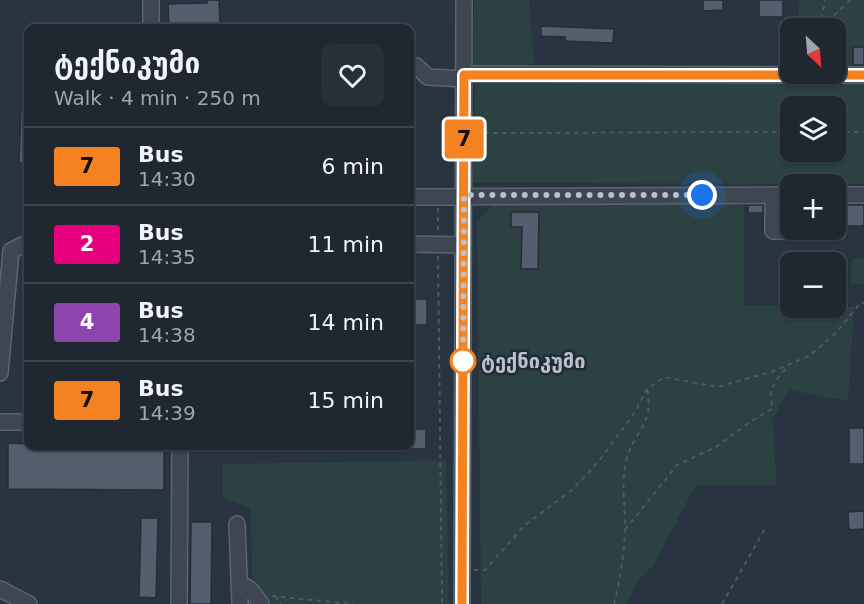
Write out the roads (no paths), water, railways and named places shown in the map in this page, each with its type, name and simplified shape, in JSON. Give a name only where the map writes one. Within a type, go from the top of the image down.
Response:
[{"type":"street","points":[[151,0],[151,24]]},
{"type":"street","points":[[462,604],[464,0]]},
{"type":"street","points":[[414,66],[428,77],[864,75]]},
{"type":"street","points":[[773,195],[773,231],[780,231]]},
{"type":"street","points":[[414,197],[780,195]]},
{"type":"street","points":[[846,195],[864,195]]},
{"type":"street","points":[[414,244],[463,245]]},
{"type":"street","points":[[0,373],[11,251],[24,245]]},
{"type":"street","points":[[0,422],[24,422]]},
{"type":"street","points":[[179,604],[180,450]]},
{"type":"street","points":[[237,524],[240,604]]},
{"type":"street","points":[[239,585],[245,585],[257,599]]},
{"type":"street","points":[[0,589],[29,604]]},
{"type":"place","name":"ტექნიკუმი","points":[[463,361]]}]
